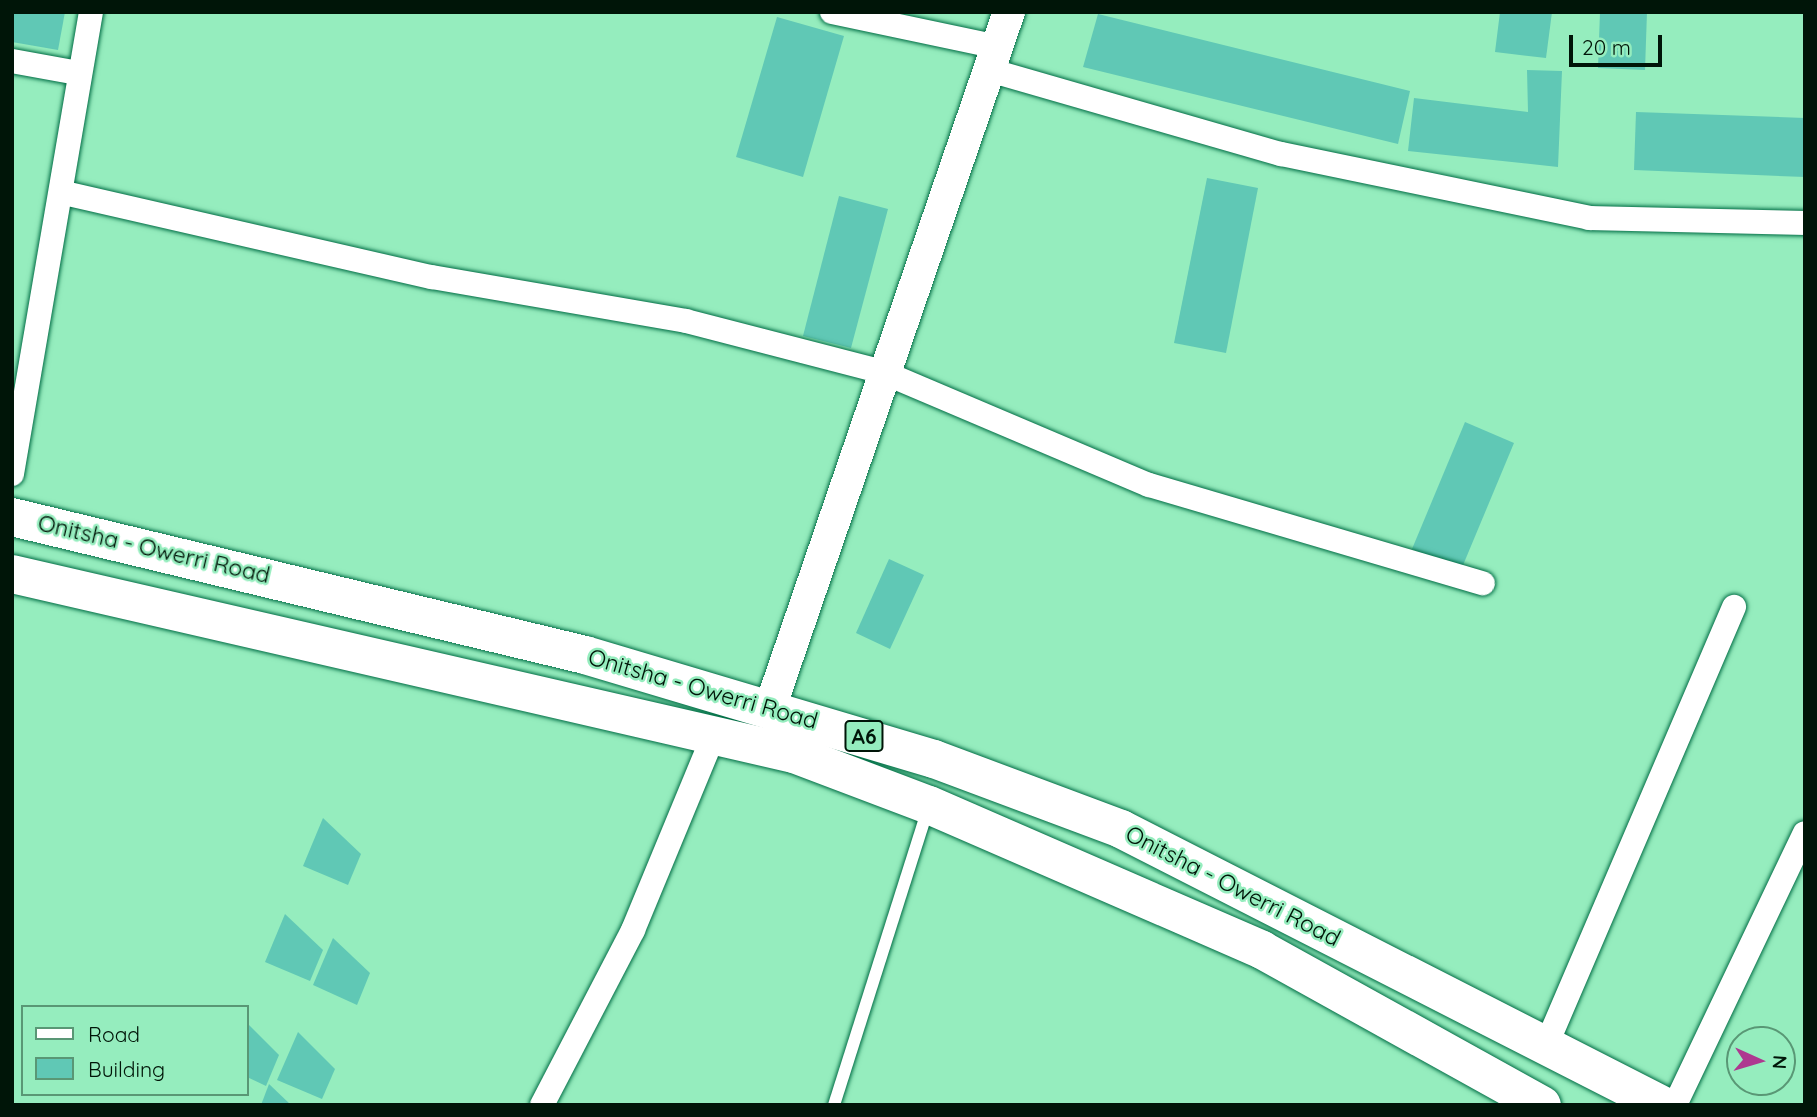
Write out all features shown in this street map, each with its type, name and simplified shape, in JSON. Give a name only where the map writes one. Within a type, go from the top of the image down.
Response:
[{"type":"highway","name":"Onitsha - Owerri Road","points":[[12,517],[400,606],[771,705],[1121,829],[1545,1048],[1662,1105]]},
{"type":"highway","name":"Onitsha - Owerri Road","points":[[12,574],[715,732],[929,805],[1262,950],[1542,1105]]},
{"type":"street","points":[[12,474],[64,193],[78,73],[91,12]]},
{"type":"street","points":[[832,12],[990,57],[1281,153],[1589,218],[1805,223]]},
{"type":"street","points":[[771,705],[880,371],[990,57],[1009,12]]},
{"type":"street","points":[[12,61],[78,73]]},
{"type":"street","points":[[64,193],[432,277],[686,321],[880,371],[1149,485],[1483,583]]},
{"type":"street","points":[[1545,1048],[1734,607]]},
{"type":"street","points":[[542,1105],[633,929],[715,732]]},
{"type":"street","points":[[1675,1105],[1805,833]]},
{"type":"lane","points":[[834,1105],[929,805]]},
{"type":"building","points":[[12,12],[65,12],[58,50],[12,42]]},
{"type":"building","points":[[1500,12],[1552,12],[1546,58],[1495,52]]},
{"type":"building","points":[[1600,12],[1647,12],[1645,70],[1598,68]]},
{"type":"building","points":[[1098,14],[1410,91],[1398,144],[1083,67]]},
{"type":"building","points":[[777,17],[844,36],[803,177],[736,157]]},
{"type":"building","points":[[1527,70],[1562,71],[1558,167],[1408,151],[1414,98],[1528,112]]},
{"type":"building","points":[[1636,112],[1805,118],[1805,177],[1634,170]]},
{"type":"building","points":[[1207,178],[1258,188],[1226,353],[1174,343]]},
{"type":"building","points":[[839,196],[888,209],[851,348],[803,336]]},
{"type":"building","points":[[1465,422],[1514,443],[1461,570],[1412,549]]},
{"type":"building","points":[[889,559],[924,575],[890,649],[856,633]]},
{"type":"building","points":[[323,818],[361,854],[348,885],[303,866]]},
{"type":"building","points":[[285,914],[323,950],[310,981],[265,962]]},
{"type":"building","points":[[333,938],[370,973],[357,1005],[313,985]]},
{"type":"building","points":[[248,1024],[279,1055],[266,1086],[248,1077]]},
{"type":"building","points":[[298,1032],[335,1069],[322,1099],[277,1080]]},
{"type":"building","points":[[269,1084],[291,1105],[261,1105]]}]
